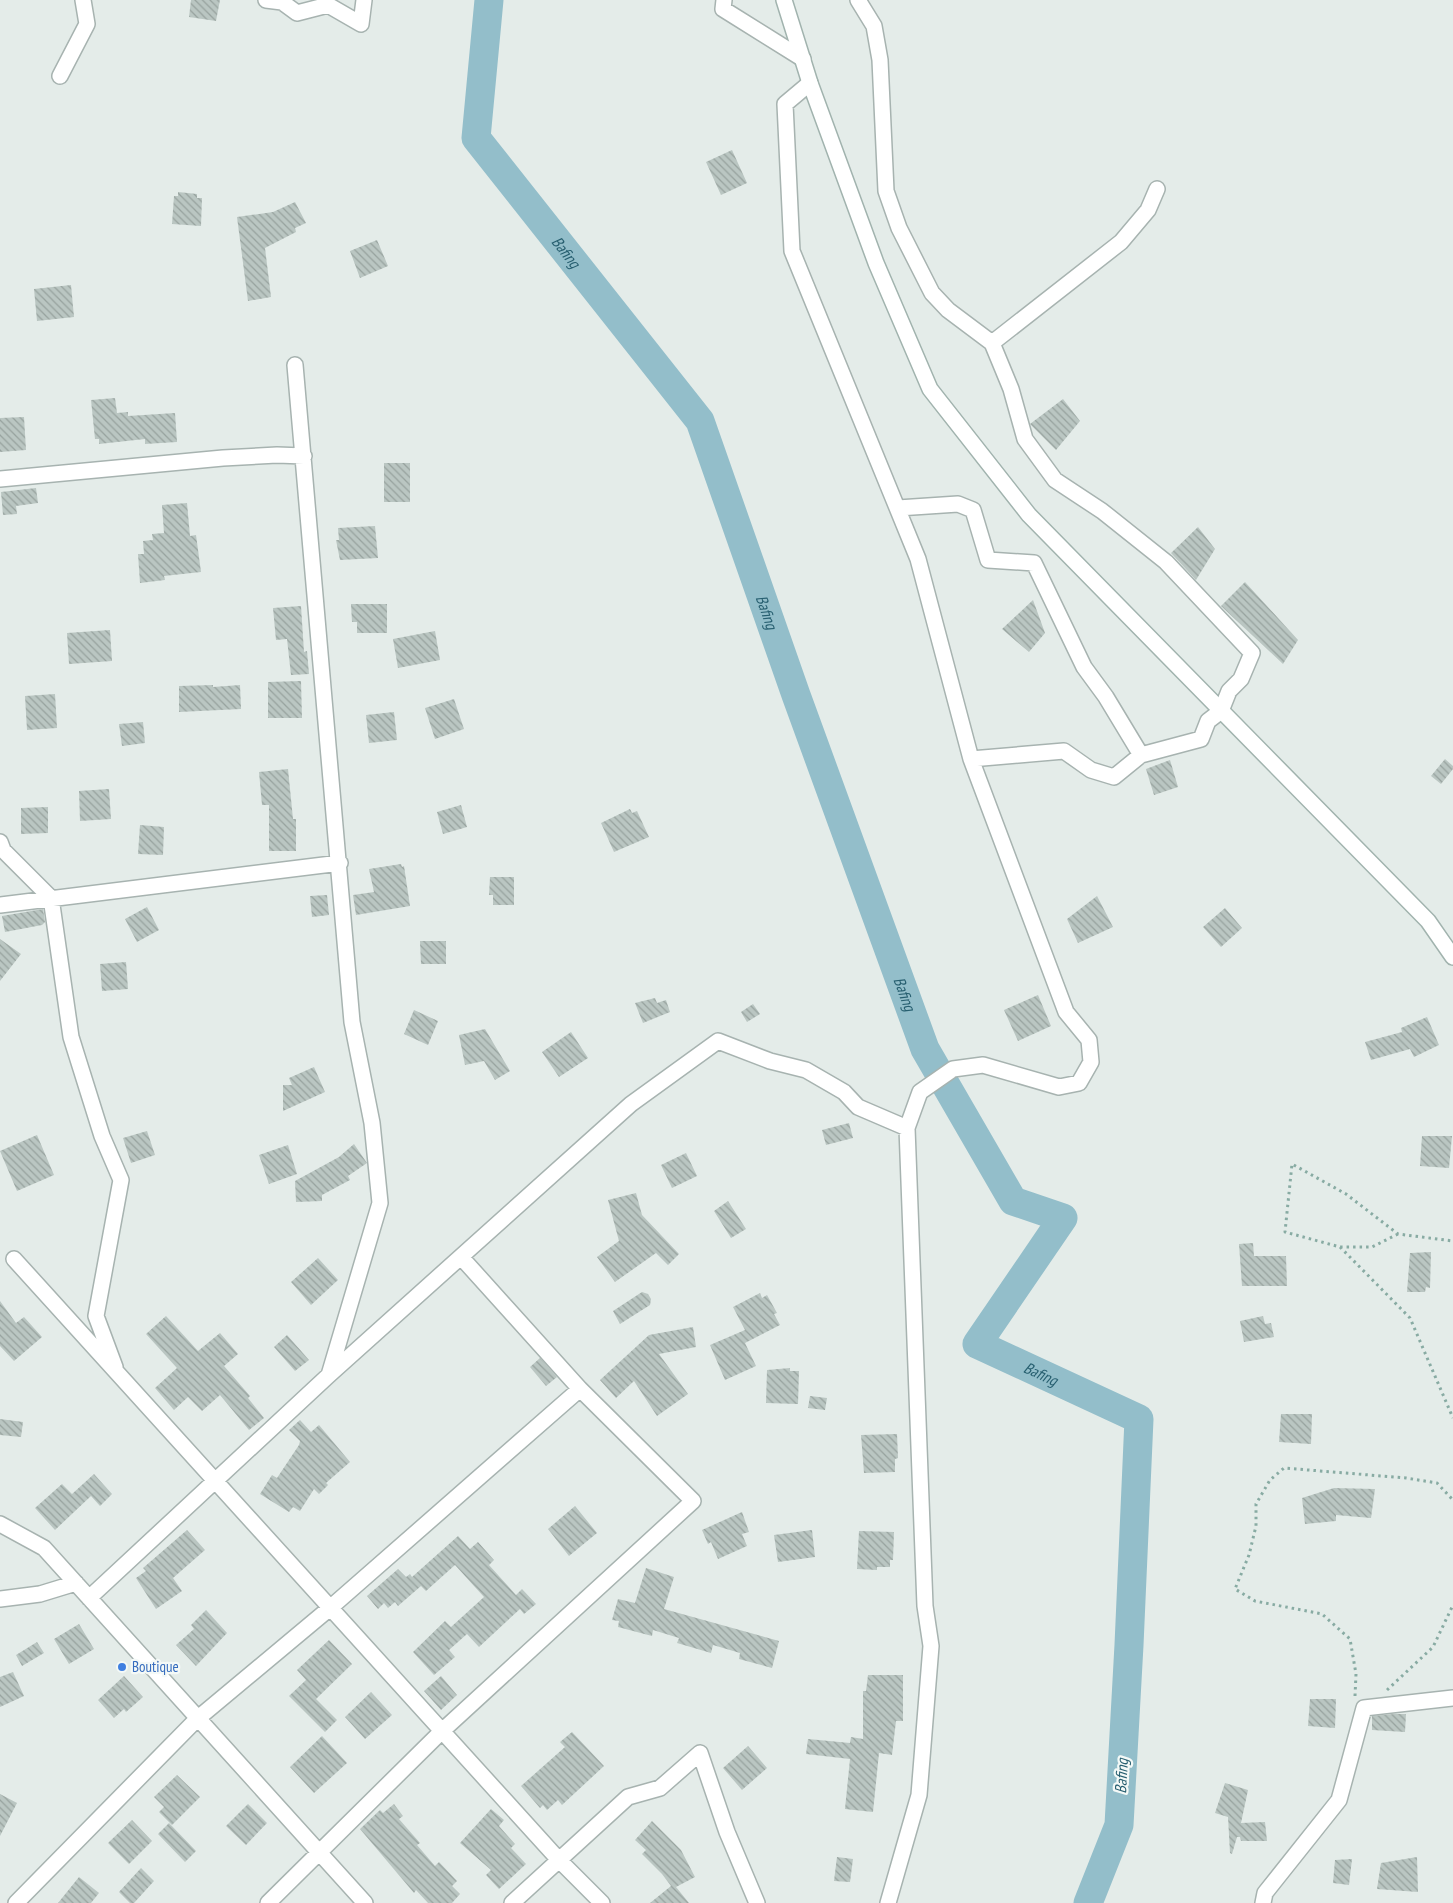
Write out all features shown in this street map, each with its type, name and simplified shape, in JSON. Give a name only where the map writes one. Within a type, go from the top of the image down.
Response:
[{"type":"street","points":[[60,76],[87,24],[83,0]]},
{"type":"street","points":[[266,0],[282,2],[297,13],[328,5],[362,24],[364,0]]},
{"type":"street","points":[[724,0],[723,9],[803,59]]},
{"type":"street","points":[[784,0],[810,83],[876,263],[930,389],[1029,515],[1428,921],[1453,957]]},
{"type":"street","points":[[858,0],[874,26],[880,60],[886,191],[899,228],[932,293],[948,310],[992,343],[1011,389],[1025,439],[1055,480],[1102,511],[1166,562],[1252,653],[1241,679],[1229,691],[1221,711],[1208,720],[1201,740],[1141,755],[1114,777],[1091,770],[1064,751],[971,759]]},
{"type":"street","points":[[810,83],[785,104],[792,251],[918,559],[971,759],[1066,1012],[1089,1040],[1091,1062],[1079,1083],[1059,1087],[983,1065],[953,1069],[920,1092],[907,1128],[925,1606],[931,1646],[919,1795],[888,1903]]},
{"type":"street","points":[[992,343],[1121,242],[1148,210],[1157,189]]},
{"type":"street","points":[[295,365],[340,863],[352,1022],[372,1123],[380,1203],[329,1375]]},
{"type":"street","points":[[0,479],[223,458],[277,455],[304,456]]},
{"type":"street","points":[[898,508],[958,504],[973,510],[988,560],[1034,563],[1084,666],[1106,697],[1141,755]]},
{"type":"street","points":[[0,842],[3,850],[51,898],[71,1037],[102,1136],[121,1180],[96,1316],[118,1374]]},
{"type":"street","points":[[0,905],[340,863]]},
{"type":"street","points":[[89,1598],[329,1375],[631,1104],[718,1041],[770,1061],[806,1070],[844,1092],[858,1107],[907,1128]]},
{"type":"street","points":[[268,1903],[442,1731],[693,1501],[580,1389],[461,1257]]},
{"type":"street","points":[[14,1259],[558,1860],[602,1903]]},
{"type":"street","points":[[16,1903],[197,1719],[330,1608],[580,1389]]},
{"type":"street","points":[[0,1524],[44,1548],[365,1903]]},
{"type":"street","points":[[0,1599],[40,1594],[76,1583]]},
{"type":"street","points":[[1263,1903],[1264,1893],[1339,1800],[1360,1706],[1453,1698]]},
{"type":"street","points":[[512,1903],[628,1797],[660,1788],[700,1753],[726,1832],[756,1903]]},
{"type":"path","points":[[1398,1234],[1372,1247],[1340,1247],[1285,1232],[1292,1164],[1346,1194],[1398,1234],[1453,1241]]},
{"type":"path","points":[[1340,1247],[1410,1318],[1453,1418]]},
{"type":"path","points":[[1360,1706],[1350,1638],[1322,1614],[1254,1601],[1235,1589],[1249,1555],[1256,1526],[1256,1504],[1270,1480],[1284,1468],[1406,1478],[1437,1483],[1453,1500]]},
{"type":"path","points":[[1360,1706],[1433,1647],[1453,1605]]},
{"type":"building","points":[[191,0],[220,0],[216,21],[189,17]]},
{"type":"building","points":[[732,150],[747,183],[721,195],[706,162]]},
{"type":"building","points":[[178,192],[197,194],[197,198],[202,198],[201,226],[172,224],[174,196],[178,196]]},
{"type":"building","points":[[295,202],[306,223],[295,228],[296,232],[265,248],[271,297],[248,301],[237,217],[273,212]]},
{"type":"building","points":[[377,240],[388,266],[360,278],[350,251]]},
{"type":"building","points":[[71,285],[74,317],[37,321],[34,289]]},
{"type":"building","points":[[115,398],[117,413],[128,412],[128,416],[175,413],[177,442],[145,444],[145,439],[99,444],[99,439],[95,439],[91,400]]},
{"type":"building","points":[[1063,399],[1080,421],[1056,450],[1030,424]]},
{"type":"building","points":[[24,417],[26,450],[0,452],[0,418]]},
{"type":"building","points":[[384,463],[410,463],[410,502],[384,502]]},
{"type":"building","points":[[36,488],[38,503],[16,506],[17,514],[3,515],[1,492]]},
{"type":"building","points":[[187,503],[190,536],[196,535],[201,572],[164,576],[165,580],[140,583],[138,554],[144,554],[143,541],[153,540],[152,534],[164,533],[162,505]]},
{"type":"building","points":[[375,526],[378,558],[340,560],[336,540],[339,540],[338,528]]},
{"type":"building","points":[[1198,527],[1215,549],[1196,580],[1171,553]]},
{"type":"building","points":[[1245,582],[1298,640],[1283,664],[1221,606]]},
{"type":"building","points":[[1033,600],[1045,633],[1029,652],[1002,629]]},
{"type":"building","points":[[351,604],[387,604],[387,633],[357,633],[357,622],[352,622]]},
{"type":"building","points":[[301,606],[304,652],[307,651],[309,674],[291,675],[287,639],[276,640],[273,608]]},
{"type":"building","points":[[110,630],[112,661],[69,664],[67,633]]},
{"type":"building","points":[[435,631],[440,660],[398,668],[393,639]]},
{"type":"building","points":[[301,681],[302,718],[268,718],[268,682]]},
{"type":"building","points":[[213,685],[213,687],[240,685],[241,709],[179,712],[179,686]]},
{"type":"building","points":[[55,694],[57,728],[27,730],[25,696]]},
{"type":"building","points":[[454,699],[464,729],[435,739],[425,708]]},
{"type":"building","points":[[394,712],[397,740],[369,743],[366,715]]},
{"type":"building","points":[[143,722],[145,743],[122,746],[119,724]]},
{"type":"building","points":[[1445,759],[1453,766],[1453,769],[1441,784],[1431,776]]},
{"type":"building","points":[[1170,760],[1178,787],[1154,795],[1146,769]]},
{"type":"building","points":[[288,769],[293,819],[296,819],[296,851],[269,851],[269,805],[262,805],[259,772]]},
{"type":"building","points":[[109,789],[111,819],[80,821],[79,791]]},
{"type":"building","points":[[461,805],[467,827],[443,834],[437,812]]},
{"type":"building","points":[[48,807],[48,833],[21,834],[21,808]]},
{"type":"building","points":[[630,809],[632,813],[637,811],[649,837],[614,852],[601,823]]},
{"type":"building","points":[[140,825],[164,827],[163,855],[138,854]]},
{"type":"building","points":[[401,864],[402,867],[404,866],[410,906],[356,915],[353,895],[374,892],[369,869]]},
{"type":"building","points":[[490,877],[514,877],[514,905],[493,905],[493,895],[489,895]]},
{"type":"building","points":[[327,895],[329,915],[312,917],[310,896]]},
{"type":"building","points":[[1097,896],[1113,927],[1078,943],[1067,919]]},
{"type":"building","points":[[147,907],[159,930],[137,942],[125,919]]},
{"type":"building","points":[[1225,908],[1242,928],[1221,947],[1203,927]]},
{"type":"building","points":[[43,909],[45,922],[42,925],[5,932],[2,916]]},
{"type":"building","points":[[0,939],[21,954],[0,981]]},
{"type":"building","points":[[420,941],[446,941],[446,964],[421,964]]},
{"type":"building","points":[[126,962],[128,989],[102,991],[100,964]]},
{"type":"building","points":[[1038,995],[1051,1026],[1018,1041],[1004,1010]]},
{"type":"building","points":[[655,998],[657,1003],[666,1000],[670,1012],[643,1023],[635,1003]]},
{"type":"building","points":[[753,1004],[760,1014],[747,1022],[741,1012]]},
{"type":"building","points":[[414,1010],[438,1021],[428,1045],[404,1034]]},
{"type":"building","points":[[1427,1017],[1439,1045],[1414,1057],[1410,1049],[1371,1060],[1365,1042],[1402,1032],[1401,1028]]},
{"type":"building","points":[[485,1029],[510,1071],[495,1080],[484,1061],[465,1065],[459,1035]]},
{"type":"building","points":[[571,1032],[588,1058],[559,1077],[542,1052]]},
{"type":"building","points":[[314,1067],[325,1092],[283,1111],[283,1085],[292,1085],[289,1078]]},
{"type":"building","points":[[849,1123],[853,1138],[826,1145],[822,1130]]},
{"type":"building","points":[[147,1131],[155,1155],[131,1163],[123,1138]]},
{"type":"building","points":[[37,1135],[54,1175],[17,1191],[0,1151]]},
{"type":"building","points":[[1422,1136],[1452,1136],[1449,1168],[1420,1166]]},
{"type":"building","points":[[354,1144],[367,1163],[348,1176],[350,1180],[322,1195],[322,1201],[296,1202],[295,1181],[339,1157]]},
{"type":"building","points":[[288,1145],[297,1174],[269,1184],[259,1155]]},
{"type":"building","points":[[686,1153],[697,1176],[672,1188],[661,1165]]},
{"type":"building","points":[[636,1193],[642,1215],[679,1254],[668,1265],[656,1253],[615,1282],[597,1257],[619,1241],[608,1200]]},
{"type":"building","points":[[728,1201],[746,1229],[731,1238],[714,1211]]},
{"type":"building","points":[[1253,1243],[1254,1256],[1286,1256],[1287,1286],[1242,1286],[1239,1244]]},
{"type":"building","points":[[1431,1252],[1430,1288],[1426,1287],[1425,1292],[1407,1292],[1410,1253]]},
{"type":"building","points":[[318,1258],[338,1280],[311,1305],[291,1282]]},
{"type":"building","points":[[642,1292],[648,1294],[651,1299],[650,1305],[620,1324],[613,1311]]},
{"type":"building","points":[[760,1293],[762,1298],[767,1295],[777,1313],[774,1314],[780,1325],[745,1343],[756,1366],[725,1380],[710,1345],[745,1330],[733,1307]]},
{"type":"building","points":[[0,1301],[16,1323],[24,1317],[42,1337],[14,1361],[0,1346]]},
{"type":"building","points":[[166,1316],[198,1351],[220,1333],[238,1354],[224,1366],[250,1396],[248,1398],[264,1418],[249,1430],[220,1395],[202,1411],[188,1397],[174,1410],[155,1388],[177,1368],[146,1334]]},
{"type":"building","points":[[1263,1316],[1265,1324],[1271,1323],[1274,1337],[1244,1342],[1240,1321]]},
{"type":"building","points":[[693,1327],[696,1347],[659,1354],[688,1394],[657,1416],[634,1381],[616,1398],[600,1380],[649,1335]]},
{"type":"building","points":[[287,1335],[309,1360],[295,1371],[274,1347]]},
{"type":"building","points":[[540,1358],[557,1377],[546,1386],[530,1367]]},
{"type":"building","points":[[790,1368],[790,1371],[799,1371],[798,1404],[766,1403],[767,1370]]},
{"type":"building","points":[[810,1396],[827,1398],[825,1410],[808,1408]]},
{"type":"building","points":[[1281,1414],[1312,1414],[1311,1444],[1279,1442]]},
{"type":"building","points":[[0,1419],[23,1422],[21,1437],[0,1435]]},
{"type":"building","points":[[300,1420],[311,1432],[319,1425],[350,1462],[326,1483],[328,1485],[319,1494],[314,1489],[300,1511],[293,1507],[289,1512],[260,1494],[272,1475],[277,1478],[299,1445],[300,1441],[289,1430]]},
{"type":"building","points":[[897,1434],[898,1458],[895,1459],[895,1472],[864,1473],[861,1435]]},
{"type":"building","points":[[94,1474],[112,1494],[100,1506],[91,1496],[55,1530],[35,1508],[62,1484],[72,1494]]},
{"type":"building","points":[[1334,1488],[1375,1489],[1371,1518],[1336,1515],[1336,1521],[1305,1524],[1302,1498]]},
{"type":"building","points":[[575,1506],[597,1533],[569,1556],[548,1529]]},
{"type":"building","points":[[742,1512],[749,1532],[742,1534],[747,1546],[718,1559],[711,1542],[708,1544],[702,1530]]},
{"type":"building","points":[[187,1530],[205,1550],[173,1578],[182,1591],[156,1609],[136,1578],[146,1571],[143,1568]]},
{"type":"building","points":[[812,1530],[815,1557],[778,1562],[774,1535]]},
{"type":"building","points":[[859,1531],[894,1532],[893,1560],[890,1560],[890,1567],[877,1567],[877,1570],[857,1569]]},
{"type":"building","points":[[458,1536],[470,1549],[478,1542],[494,1560],[489,1565],[516,1595],[522,1589],[536,1604],[524,1614],[520,1609],[479,1647],[467,1634],[449,1650],[455,1657],[434,1675],[413,1652],[445,1621],[451,1627],[484,1597],[455,1565],[426,1591],[421,1586],[398,1606],[395,1602],[388,1608],[384,1603],[378,1609],[367,1596],[398,1569],[406,1577],[410,1574],[412,1577]]},
{"type":"building","points":[[646,1568],[674,1577],[664,1609],[779,1641],[772,1668],[739,1659],[740,1653],[713,1645],[711,1653],[677,1643],[679,1638],[653,1630],[652,1636],[618,1627],[619,1621],[612,1620],[618,1599],[635,1603]]},
{"type":"building","points":[[206,1610],[227,1633],[196,1666],[176,1645],[194,1629],[191,1625]]},
{"type":"building","points":[[79,1624],[94,1649],[69,1664],[54,1639]]},
{"type":"building","points":[[329,1640],[352,1664],[316,1699],[337,1720],[325,1732],[289,1696],[306,1680],[297,1670]]},
{"type":"building","points":[[37,1642],[44,1653],[22,1666],[16,1655]]},
{"type":"building","points":[[13,1672],[24,1696],[0,1707],[0,1677]]},
{"type":"building","points":[[868,1675],[903,1675],[903,1721],[896,1721],[892,1755],[879,1753],[873,1812],[845,1809],[850,1759],[806,1754],[808,1739],[850,1743],[851,1737],[863,1739],[863,1691],[866,1691]]},
{"type":"building","points":[[124,1676],[143,1697],[126,1712],[124,1709],[114,1718],[98,1700]]},
{"type":"building","points":[[441,1676],[457,1695],[441,1710],[424,1691]]},
{"type":"building","points":[[371,1692],[392,1715],[365,1739],[345,1717]]},
{"type":"building","points":[[1310,1699],[1336,1699],[1335,1728],[1308,1726]]},
{"type":"building","points":[[1406,1714],[1405,1732],[1372,1730],[1372,1716]]},
{"type":"building","points":[[572,1732],[604,1766],[562,1805],[558,1800],[547,1810],[543,1805],[540,1808],[521,1786],[565,1747],[560,1742]]},
{"type":"building","points":[[322,1736],[347,1763],[314,1793],[290,1767]]},
{"type":"building","points":[[748,1746],[767,1768],[742,1790],[723,1768]]},
{"type":"building","points":[[177,1775],[200,1797],[172,1825],[159,1812],[164,1807],[154,1797]]},
{"type":"building","points":[[1225,1783],[1248,1790],[1241,1823],[1265,1822],[1267,1841],[1241,1841],[1240,1837],[1237,1837],[1232,1854],[1230,1853],[1228,1817],[1215,1813]]},
{"type":"building","points":[[0,1794],[17,1803],[0,1836]]},
{"type":"building","points":[[248,1804],[267,1823],[246,1845],[226,1826]]},
{"type":"building","points":[[394,1804],[403,1816],[399,1819],[420,1843],[417,1845],[435,1866],[439,1862],[457,1881],[452,1886],[460,1894],[452,1903],[428,1903],[416,1890],[414,1893],[360,1829],[380,1810],[383,1813]]},
{"type":"building","points":[[491,1809],[504,1820],[499,1826],[515,1844],[511,1848],[526,1864],[499,1889],[486,1875],[491,1870],[460,1843]]},
{"type":"building","points":[[132,1820],[152,1841],[129,1864],[108,1843]]},
{"type":"building","points":[[652,1821],[681,1850],[695,1877],[676,1887],[689,1903],[650,1903],[671,1886],[642,1854],[646,1850],[635,1840]]},
{"type":"building","points":[[169,1823],[196,1851],[185,1862],[158,1834]]},
{"type":"building","points":[[837,1857],[853,1859],[850,1882],[834,1881]]},
{"type":"building","points":[[1417,1857],[1418,1892],[1377,1889],[1381,1863]]},
{"type":"building","points":[[1352,1859],[1349,1885],[1333,1883],[1335,1860]]},
{"type":"building","points":[[141,1868],[154,1881],[134,1903],[130,1903],[119,1892]]},
{"type":"building","points":[[79,1877],[99,1893],[91,1903],[58,1903]]},
{"type":"waterway","name":"Bafing","points":[[489,0],[476,138],[700,421],[796,695],[925,1049],[1013,1201],[1063,1218],[977,1344],[1139,1419],[1119,1825],[1088,1903]]},
{"type":"place","name":"Boutique","points":[[122,1667]]}]
